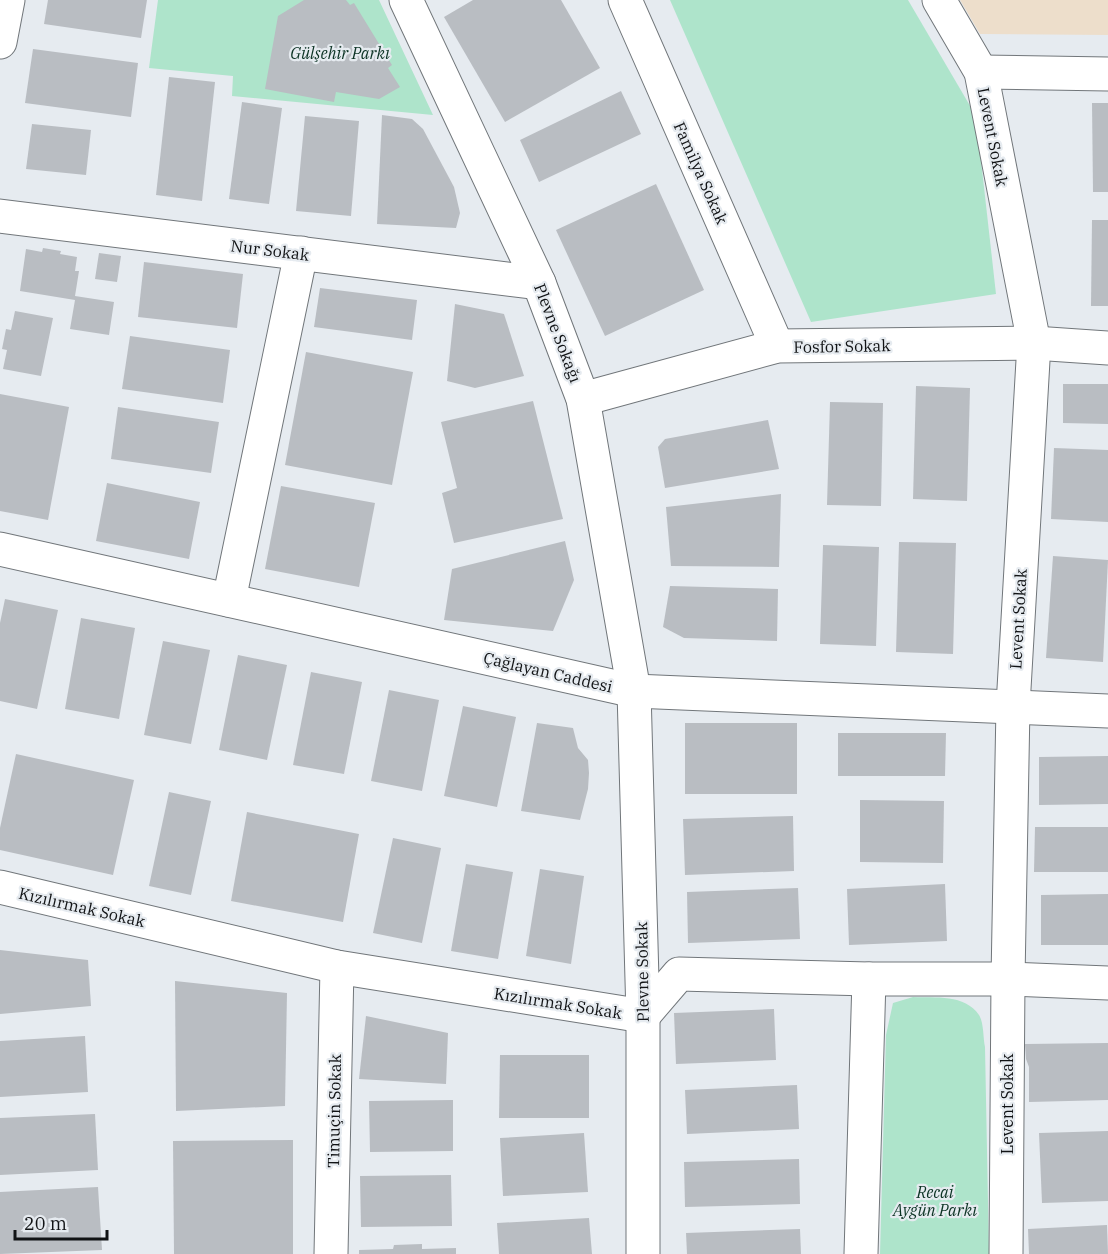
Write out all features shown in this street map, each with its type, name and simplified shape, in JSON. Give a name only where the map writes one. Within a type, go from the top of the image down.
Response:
[{"type":"street","points":[[0,42],[8,0]]},
{"type":"street","name":"Plevne Sokağı","points":[[406,0],[539,283],[583,399],[634,691]]},
{"type":"street","name":"Familya Sokak","points":[[625,0],[777,346]]},
{"type":"street","name":"Levent Sokak","points":[[939,0],[981,72],[1034,343],[1013,706],[1006,1254]]},
{"type":"street","points":[[981,72],[1108,74]]},
{"type":"street","name":"Nur Sokak","points":[[0,216],[539,283]]},
{"type":"street","points":[[229,600],[301,253]]},
{"type":"street","name":"Fosfor Sokak","points":[[583,399],[777,346],[1034,343],[1108,348]]},
{"type":"street","name":"Çağlayan Caddesi","points":[[0,549],[634,691],[1108,711]]},
{"type":"street","name":"Plevne Sokak","points":[[634,691],[643,1016],[643,1254]]},
{"type":"street","name":"Kızılırmak Sokak","points":[[0,887],[337,967],[643,1016],[679,974],[869,979],[1008,979],[1108,983]]},
{"type":"street","name":"Timuçin Sokak","points":[[331,1254],[337,967]]},
{"type":"street","points":[[861,1254],[869,979]]},
{"type":"shaded area","points":[[960,0],[1108,0],[1108,35],[980,34]]},
{"type":"green space","name":"Gülşehir Parkı","points":[[158,0],[379,0],[433,115],[232,96],[233,76],[149,68]]},
{"type":"green space","points":[[670,0],[908,0],[976,116],[996,294],[811,322]]},
{"type":"green space","name":"Recai Aygün Parkı","points":[[913,997],[958,1000],[973,1008],[982,1022],[985,1047],[989,1254],[880,1254],[886,1035],[893,1003]]},
{"type":"building","points":[[48,0],[147,0],[141,38],[44,24]]},
{"type":"building","points":[[304,0],[346,0],[350,5],[354,3],[392,65],[388,68],[400,87],[379,99],[336,92],[334,102],[265,89],[278,16]]},
{"type":"building","points":[[473,0],[561,0],[600,68],[505,122],[444,17]]},
{"type":"building","points":[[33,49],[138,63],[131,117],[25,103]]},
{"type":"building","points":[[169,77],[215,82],[202,201],[156,195]]},
{"type":"building","points":[[621,91],[641,134],[539,182],[520,140]]},
{"type":"building","points":[[242,102],[282,108],[269,204],[229,199]]},
{"type":"building","points":[[1092,103],[1108,103],[1108,192],[1093,192]]},
{"type":"building","points":[[382,115],[412,119],[423,129],[454,187],[460,213],[456,228],[377,224]]},
{"type":"building","points":[[305,116],[359,121],[351,216],[296,211]]},
{"type":"building","points":[[32,124],[91,130],[86,175],[26,169]]},
{"type":"building","points":[[656,184],[704,290],[605,336],[556,230]]},
{"type":"building","points":[[1092,220],[1108,220],[1108,306],[1091,306]]},
{"type":"building","points":[[43,248],[77,257],[75,271],[79,271],[75,296],[114,302],[109,335],[70,329],[75,300],[20,291],[26,249],[42,252]]},
{"type":"building","points":[[99,253],[121,256],[117,282],[95,279]]},
{"type":"building","points":[[144,262],[243,274],[237,328],[138,317]]},
{"type":"building","points":[[320,288],[417,300],[412,340],[314,327]]},
{"type":"building","points":[[455,304],[504,314],[524,376],[475,388],[447,381]]},
{"type":"building","points":[[15,311],[53,318],[41,376],[3,369],[7,350],[2,349],[6,329],[11,330]]},
{"type":"building","points":[[130,336],[230,350],[223,403],[122,389]]},
{"type":"building","points":[[306,352],[413,372],[392,485],[285,465]]},
{"type":"building","points":[[1063,384],[1108,384],[1108,424],[1063,423]]},
{"type":"building","points":[[916,386],[970,388],[967,501],[913,499]]},
{"type":"building","points":[[0,394],[69,407],[48,520],[0,511]]},
{"type":"building","points":[[533,401],[563,519],[454,543],[442,493],[457,488],[441,422]]},
{"type":"building","points":[[830,402],[883,403],[881,506],[827,505]]},
{"type":"building","points":[[118,407],[219,422],[211,473],[111,459]]},
{"type":"building","points":[[768,420],[779,469],[665,488],[658,447],[665,439]]},
{"type":"building","points":[[1054,448],[1108,450],[1108,522],[1051,519]]},
{"type":"building","points":[[107,483],[200,502],[189,559],[96,541]]},
{"type":"building","points":[[281,486],[375,503],[359,587],[265,569]]},
{"type":"building","points":[[781,494],[779,567],[671,566],[666,507]]},
{"type":"building","points":[[565,541],[574,580],[553,631],[444,620],[452,569]]},
{"type":"building","points":[[899,542],[956,543],[953,654],[896,652]]},
{"type":"building","points":[[823,545],[879,547],[876,646],[820,644]]},
{"type":"building","points":[[1053,556],[1108,560],[1103,662],[1046,658]]},
{"type":"building","points":[[670,586],[778,589],[777,641],[684,638],[663,627]]},
{"type":"building","points":[[5,599],[58,610],[37,709],[0,701],[0,623]]},
{"type":"building","points":[[81,618],[135,628],[119,719],[65,709]]},
{"type":"building","points":[[163,641],[210,650],[191,744],[144,735]]},
{"type":"building","points":[[238,655],[287,665],[267,760],[219,750]]},
{"type":"building","points":[[311,672],[362,682],[344,774],[293,765]]},
{"type":"building","points":[[389,690],[439,700],[422,791],[371,781]]},
{"type":"building","points":[[463,706],[516,717],[497,807],[444,796]]},
{"type":"building","points":[[537,723],[573,728],[578,748],[588,760],[588,789],[580,820],[521,811]]},
{"type":"building","points":[[685,723],[797,723],[797,794],[685,794]]},
{"type":"building","points":[[838,733],[946,733],[945,776],[838,776]]},
{"type":"building","points":[[16,754],[134,780],[113,875],[0,850],[0,828]]},
{"type":"building","points":[[1108,756],[1108,804],[1039,805],[1039,757]]},
{"type":"building","points":[[169,792],[211,801],[191,895],[149,886]]},
{"type":"building","points":[[860,800],[944,801],[943,863],[860,862]]},
{"type":"building","points":[[247,812],[359,834],[343,922],[231,901]]},
{"type":"building","points":[[793,816],[794,871],[685,875],[683,819]]},
{"type":"building","points":[[1035,827],[1108,827],[1108,872],[1034,872]]},
{"type":"building","points":[[393,838],[441,848],[422,943],[373,933]]},
{"type":"building","points":[[466,864],[513,872],[498,959],[451,951]]},
{"type":"building","points":[[540,869],[584,876],[571,964],[526,956]]},
{"type":"building","points":[[945,884],[947,941],[849,945],[847,889]]},
{"type":"building","points":[[798,888],[800,939],[688,943],[687,892]]},
{"type":"building","points":[[1108,894],[1108,945],[1041,945],[1041,895]]},
{"type":"building","points":[[0,950],[88,960],[91,1006],[0,1014]]},
{"type":"building","points":[[175,981],[287,993],[285,1106],[176,1111]]},
{"type":"building","points":[[774,1009],[776,1060],[676,1064],[674,1013]]},
{"type":"building","points":[[366,1016],[448,1033],[446,1084],[359,1079]]},
{"type":"building","points":[[85,1036],[88,1092],[0,1097],[0,1041]]},
{"type":"building","points":[[1108,1043],[1108,1100],[1029,1102],[1029,1067],[1025,1044]]},
{"type":"building","points":[[500,1055],[589,1055],[589,1118],[499,1118]]},
{"type":"building","points":[[797,1085],[799,1129],[687,1134],[685,1090]]},
{"type":"building","points":[[453,1100],[453,1151],[370,1152],[369,1101]]},
{"type":"building","points":[[95,1114],[98,1170],[0,1175],[0,1118]]},
{"type":"building","points":[[1108,1131],[1108,1201],[1042,1203],[1039,1133]]},
{"type":"building","points":[[584,1133],[588,1192],[503,1196],[500,1138]]},
{"type":"building","points":[[293,1140],[293,1254],[174,1254],[173,1141]]},
{"type":"building","points":[[799,1159],[800,1204],[685,1207],[684,1162]]},
{"type":"building","points":[[451,1175],[452,1226],[361,1227],[360,1176]]},
{"type":"building","points":[[98,1187],[102,1250],[0,1254],[0,1192]]},
{"type":"building","points":[[589,1218],[592,1254],[499,1254],[497,1223]]},
{"type":"building","points":[[1107,1225],[1108,1254],[1029,1254],[1028,1229]]},
{"type":"building","points":[[800,1229],[801,1254],[687,1254],[686,1233]]},
{"type":"building","points":[[422,1244],[422,1249],[456,1248],[456,1254],[359,1254],[359,1250],[393,1249],[394,1245]]}]
